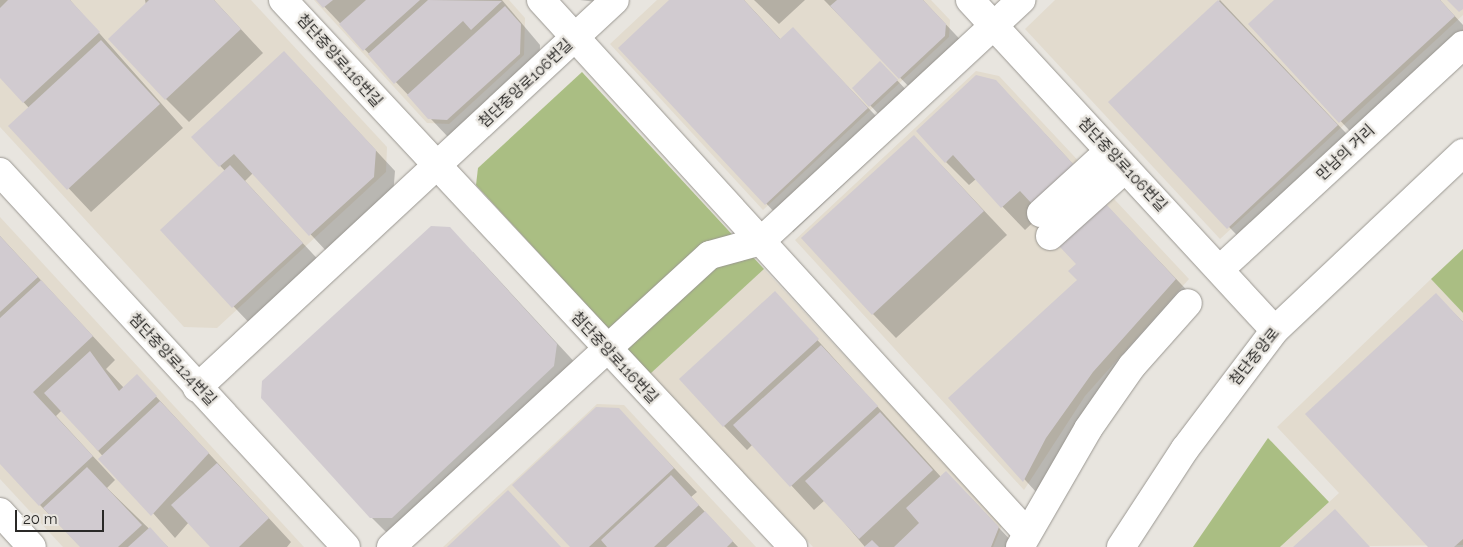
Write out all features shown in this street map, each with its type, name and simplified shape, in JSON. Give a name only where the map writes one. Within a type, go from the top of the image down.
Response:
[{"type":"street","name":"첨단중앙로116번길","points":[[283,0],[436,167],[793,547]]},
{"type":"street","points":[[541,0],[761,241],[1024,540],[1088,429],[1132,366],[1188,303]]},
{"type":"street","name":"첨단중앙로106번길","points":[[436,167],[615,0]]},
{"type":"street","name":"첨단중앙로106번길","points":[[970,0],[1274,330]]},
{"type":"street","points":[[391,547],[605,348],[710,255],[761,241],[1021,0]]},
{"type":"street","name":"만남의 거리","points":[[1230,260],[1463,45]]},
{"type":"street","name":"첨단중앙로","points":[[1121,547],[1185,449],[1274,330],[1463,153]]},
{"type":"street","points":[[1046,225],[1117,160]]},
{"type":"street","points":[[197,388],[436,167]]},
{"type":"street","name":"첨단중앙로124번길","points":[[0,172],[197,388],[346,547]]},
{"type":"street","points":[[0,512],[32,547]]},
{"type":"shaded area","points":[[0,0],[251,0],[387,147],[386,172],[217,328],[184,327],[0,127]]},
{"type":"shaded area","points":[[314,0],[509,0],[525,18],[524,55],[449,124],[427,123]]},
{"type":"shaded area","points":[[657,0],[931,0],[950,20],[949,37],[763,210],[610,44]]},
{"type":"shaded area","points":[[1055,0],[1463,0],[1463,15],[1220,239],[1025,29]]},
{"type":"shaded area","points":[[976,71],[999,76],[1189,279],[1085,396],[1024,490],[795,240]]},
{"type":"shaded area","points":[[0,217],[304,547],[63,547],[0,479]]},
{"type":"shaded area","points":[[764,269],[1002,525],[993,547],[813,547],[650,374]]},
{"type":"shaded area","points":[[1431,279],[1463,313],[1463,545],[1280,547],[1339,493],[1277,427]]},
{"type":"shaded area","points":[[597,404],[624,405],[756,547],[443,547]]},
{"type":"green space","points":[[582,72],[764,269],[650,374],[476,185],[478,168]]},
{"type":"green space","points":[[1463,249],[1463,313],[1431,279]]},
{"type":"green space","points":[[1268,438],[1329,502],[1280,547],[1193,547]]},
{"type":"building","points":[[8,0],[70,0],[100,32],[23,103],[0,78],[0,8]]},
{"type":"building","points":[[149,0],[214,0],[241,29],[165,100],[108,39]]},
{"type":"building","points":[[316,0],[333,0],[323,8]]},
{"type":"building","points":[[366,0],[420,0],[363,51],[339,24]]},
{"type":"building","points":[[428,0],[502,1],[471,30],[463,21],[394,84],[368,54]]},
{"type":"building","points":[[669,0],[744,0],[780,39],[793,27],[868,108],[765,205],[618,48]]},
{"type":"building","points":[[837,0],[923,0],[946,24],[945,36],[899,79],[830,6]]},
{"type":"building","points":[[1218,0],[1338,125],[1227,229],[1108,102]]},
{"type":"building","points":[[1274,0],[1440,0],[1455,16],[1339,123],[1248,24]]},
{"type":"building","points":[[1447,0],[1463,0],[1463,9],[1459,12]]},
{"type":"building","points":[[505,6],[521,24],[520,54],[447,120],[428,119],[407,95]]},
{"type":"building","points":[[101,40],[160,104],[67,190],[8,126]]},
{"type":"building","points":[[284,51],[376,150],[374,177],[309,236],[234,154],[219,167],[191,137]]},
{"type":"building","points":[[880,61],[898,80],[869,107],[852,88]]},
{"type":"building","points":[[976,75],[996,80],[1075,166],[1033,205],[1020,191],[1001,208],[953,155],[945,163],[916,131]]},
{"type":"building","points":[[914,135],[984,211],[872,315],[801,238]]},
{"type":"building","points":[[230,165],[303,243],[232,308],[160,230]]},
{"type":"building","points":[[1106,204],[1176,279],[1093,372],[1046,438],[1023,482],[948,398],[1077,280],[1068,271],[1076,264],[1059,246]]},
{"type":"building","points":[[431,226],[450,227],[557,344],[554,366],[392,518],[370,518],[261,398],[262,381]]},
{"type":"building","points":[[0,236],[38,277],[0,312]]},
{"type":"building","points":[[41,280],[93,336],[33,392],[93,456],[39,506],[0,464],[0,318]]},
{"type":"building","points":[[775,291],[819,339],[723,427],[679,379]]},
{"type":"building","points":[[1436,293],[1463,322],[1463,539],[1454,547],[1428,547],[1305,414]]},
{"type":"building","points":[[821,345],[878,406],[790,487],[733,425]]},
{"type":"building","points":[[90,351],[119,391],[137,374],[157,396],[98,451],[44,393]]},
{"type":"building","points":[[160,401],[209,453],[151,516],[98,459]]},
{"type":"building","points":[[596,407],[619,408],[674,468],[589,547],[570,547],[512,485]]},
{"type":"building","points":[[880,412],[933,470],[859,539],[805,481]]},
{"type":"building","points":[[217,463],[269,518],[239,547],[210,547],[171,505]]},
{"type":"building","points":[[87,467],[142,525],[118,547],[80,547],[43,508]]},
{"type":"building","points":[[946,471],[999,527],[991,547],[894,547],[919,523],[906,508]]},
{"type":"building","points":[[671,475],[699,505],[654,547],[607,547],[601,540]]},
{"type":"building","points":[[508,490],[561,547],[447,547]]},
{"type":"building","points":[[1335,509],[1370,547],[1293,547]]},
{"type":"building","points":[[705,511],[733,541],[727,547],[666,547]]},
{"type":"building","points":[[150,527],[168,547],[128,547]]},
{"type":"building","points":[[872,540],[879,547],[864,547]]}]
